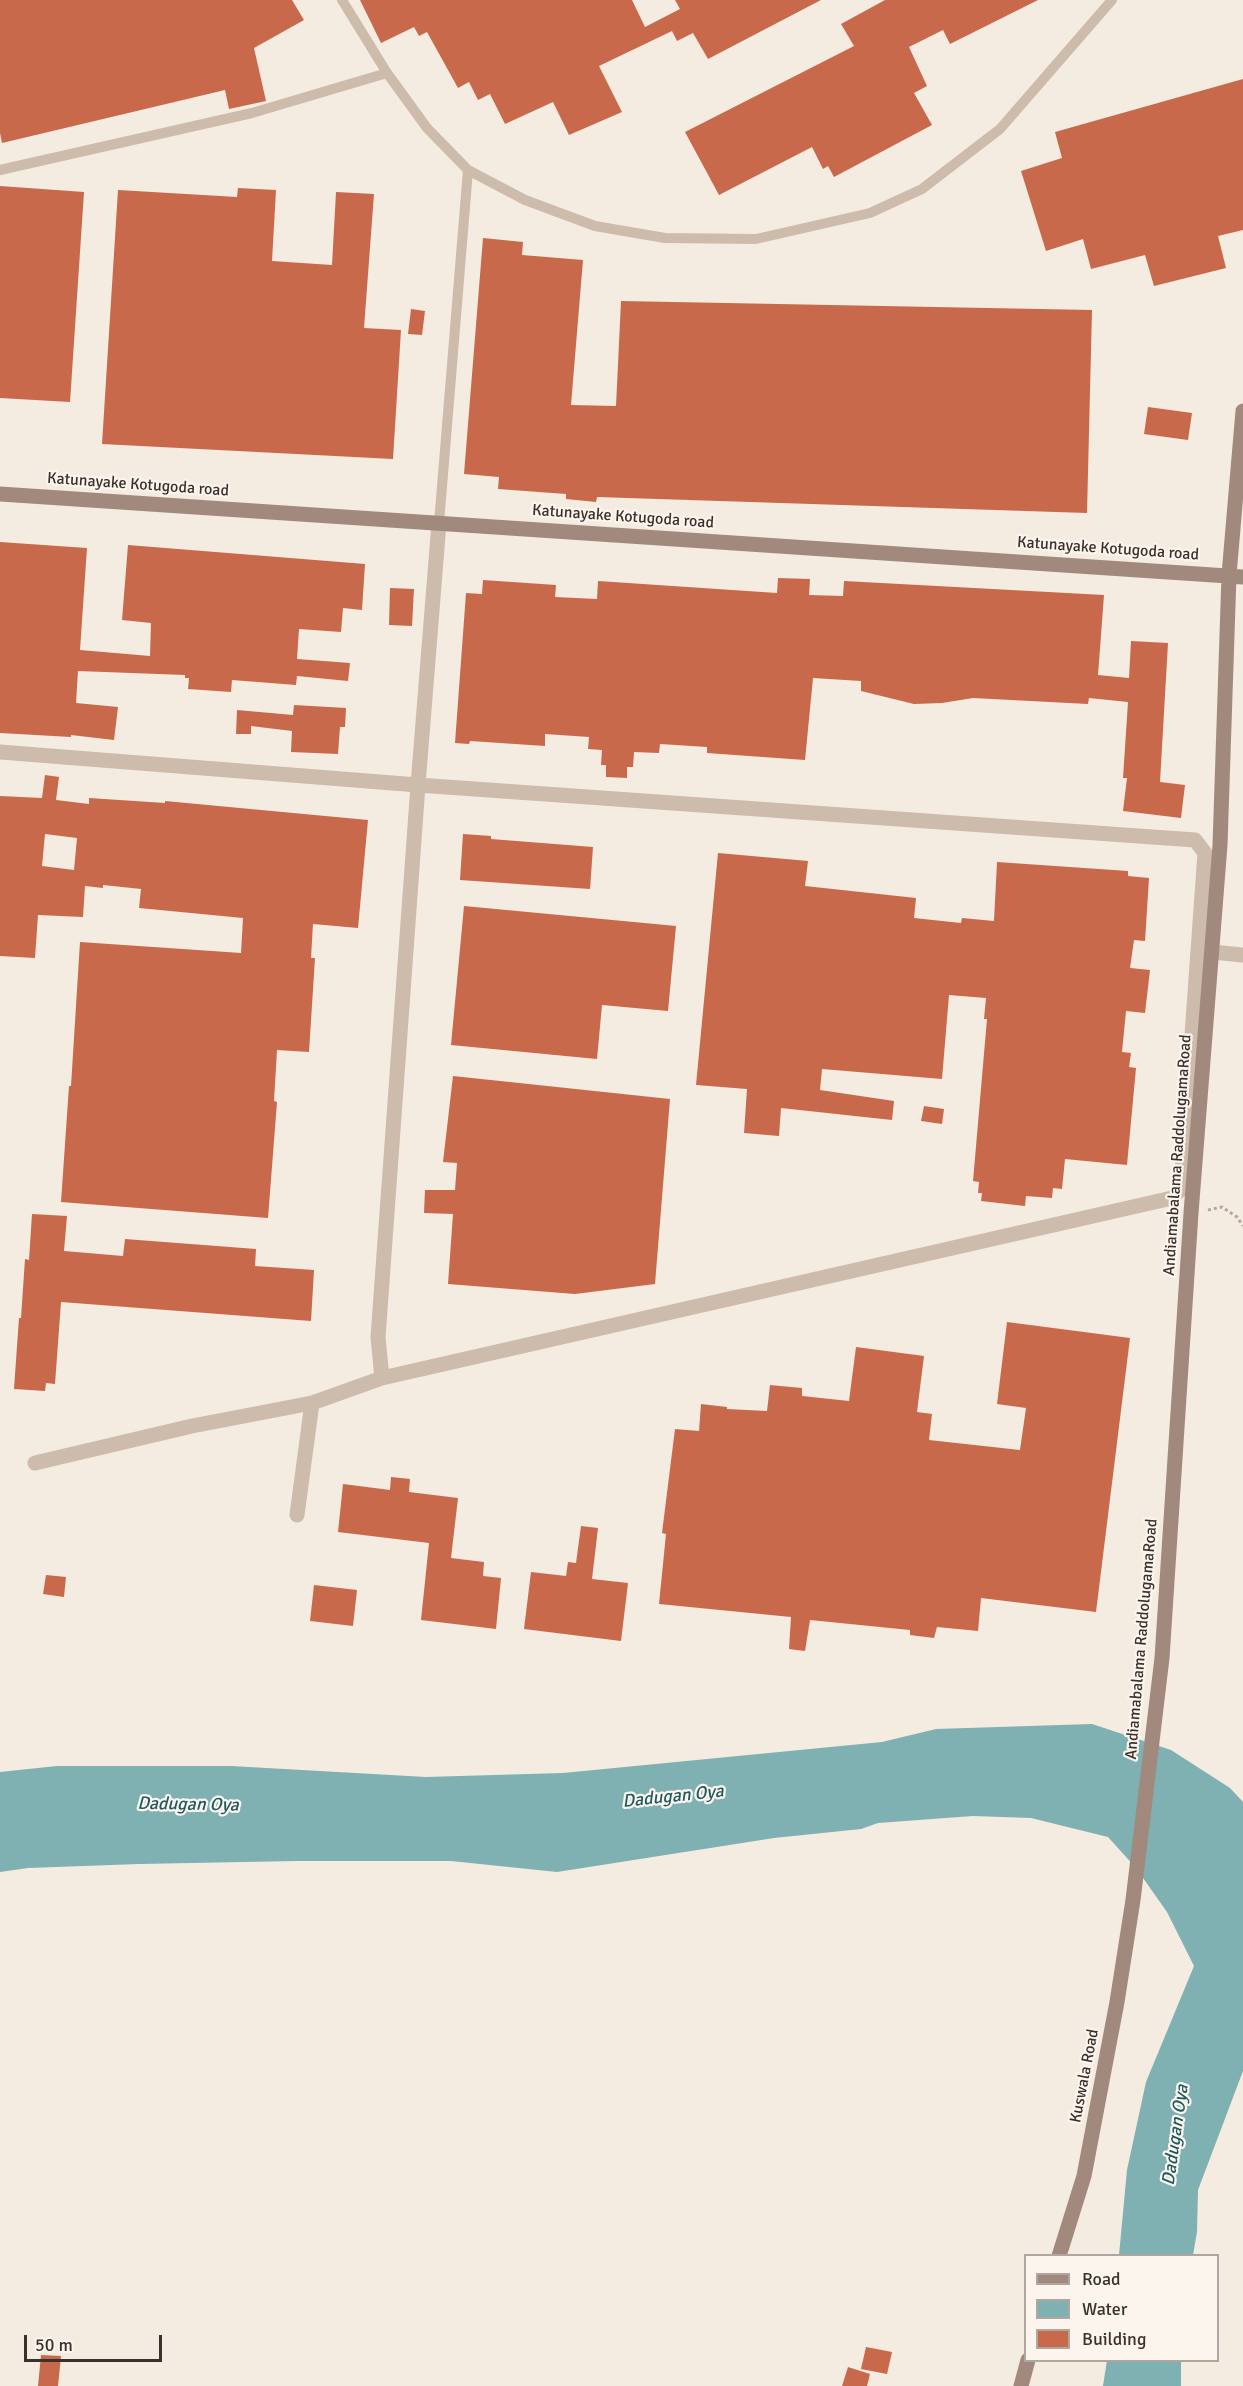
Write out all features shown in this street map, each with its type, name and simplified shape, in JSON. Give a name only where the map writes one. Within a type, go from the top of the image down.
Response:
[{"type":"street","name":"Andiamabalama RaddolugamaRoad","points":[[1133,1900],[1162,1658],[1191,1213],[1221,845],[1243,411]]},
{"type":"street","name":"Katunayake Kotugoda road","points":[[0,494],[1236,576]]},
{"type":"street","points":[[382,1378],[378,1337],[439,523]]},
{"type":"street","points":[[0,752],[418,785],[1195,840],[1205,853],[1181,1189],[1172,1198],[382,1378],[312,1403],[192,1426],[35,1463]]},
{"type":"street","points":[[1212,952],[1243,955]]},
{"type":"street","points":[[297,1515],[312,1403]]},
{"type":"street","name":"Kuswala Road","points":[[1060,2254],[1084,2176],[1133,1900]]},
{"type":"street","points":[[1021,2386],[1028,2362]]},
{"type":"lane","points":[[342,0],[387,73],[427,128],[468,170],[525,200],[595,226],[664,238],[756,239],[870,213],[922,189],[1000,129],[1112,0]]},
{"type":"lane","points":[[0,170],[252,113],[387,73]]},
{"type":"lane","points":[[439,523],[468,170]]},
{"type":"path","points":[[1191,1213],[1222,1207],[1237,1217],[1243,1226]]},
{"type":"water","name":"Dadugan Oya","points":[[1092,1724],[1171,1750],[1230,1788],[1243,1802],[1243,2071],[1198,2190],[1197,2232],[1193,2254],[1119,2254],[1127,2170],[1146,2082],[1194,1966],[1167,1912],[1136,1868],[1108,1837],[1031,1818],[973,1816],[878,1823],[861,1829],[774,1838],[557,1872],[451,1861],[296,1861],[28,1868],[0,1872],[0,1772],[57,1766],[231,1766],[426,1777],[563,1773],[882,1742],[936,1729]]},
{"type":"water","points":[[1107,2362],[1181,2362],[1181,2386],[1103,2386]]},
{"type":"building","points":[[0,0],[292,0],[304,20],[254,48],[266,101],[229,109],[225,90],[2,143],[0,133]]},
{"type":"building","points":[[360,0],[632,0],[645,27],[680,9],[675,0],[821,0],[708,59],[693,33],[677,41],[672,31],[599,66],[622,112],[569,135],[553,102],[505,124],[490,94],[478,100],[469,82],[458,88],[427,32],[419,36],[414,27],[381,43]]},
{"type":"building","points":[[885,0],[1038,0],[950,44],[943,30],[909,47],[927,86],[914,93],[932,125],[834,177],[828,166],[823,169],[812,147],[719,195],[685,132],[854,46],[841,24]]},
{"type":"building","points":[[1243,79],[1243,230],[1218,236],[1226,268],[1154,286],[1145,255],[1091,269],[1083,239],[1046,251],[1021,171],[1062,158],[1055,132]]},
{"type":"building","points":[[0,186],[84,192],[70,402],[0,398]]},
{"type":"building","points":[[238,188],[276,190],[272,261],[332,265],[336,192],[374,194],[364,328],[401,330],[393,459],[102,444],[118,190],[237,197]]},
{"type":"building","points":[[483,238],[523,242],[522,255],[583,260],[571,405],[616,406],[621,301],[1092,310],[1087,513],[597,497],[596,502],[566,499],[566,494],[498,489],[499,477],[464,474]]},
{"type":"building","points":[[411,309],[425,311],[422,335],[408,334]]},
{"type":"building","points":[[1148,407],[1192,413],[1188,440],[1144,434]]},
{"type":"building","points":[[0,542],[87,548],[80,650],[150,656],[151,623],[122,620],[128,545],[365,564],[362,610],[343,608],[341,632],[299,629],[297,659],[350,663],[348,681],[297,676],[296,685],[232,680],[231,692],[188,689],[189,678],[185,678],[185,675],[78,671],[76,703],[118,707],[114,740],[71,735],[71,737],[0,733]]},
{"type":"building","points":[[778,578],[810,579],[809,595],[843,596],[844,581],[1104,595],[1098,675],[1129,678],[1131,641],[1168,643],[1160,782],[1185,785],[1181,818],[1123,811],[1127,778],[1123,778],[1128,702],[1089,698],[1088,704],[973,698],[942,703],[914,704],[861,691],[861,681],[813,678],[805,760],[707,753],[707,747],[660,744],[659,753],[634,752],[633,767],[627,767],[627,778],[606,777],[606,765],[601,765],[602,750],[588,749],[589,737],[545,734],[545,746],[470,741],[469,744],[455,743],[466,593],[482,594],[483,580],[556,585],[555,597],[597,599],[598,581],[777,593]]},
{"type":"building","points":[[390,588],[414,589],[412,626],[389,625]]},
{"type":"building","points":[[294,705],[346,708],[345,727],[340,727],[338,754],[291,752],[292,731],[251,726],[251,734],[236,734],[237,710],[293,715]]},
{"type":"building","points":[[45,775],[59,777],[56,800],[89,804],[89,798],[165,803],[165,801],[368,820],[358,928],[313,924],[311,958],[315,958],[309,1052],[277,1050],[274,1101],[277,1102],[268,1218],[61,1202],[80,942],[241,953],[243,918],[139,908],[141,889],[103,885],[103,888],[85,886],[83,917],[38,915],[35,958],[0,956],[0,796],[42,798]],"holes":[[[45,834],[77,838],[74,870],[42,866]]]},
{"type":"building","points":[[463,834],[491,836],[491,839],[593,847],[590,889],[460,880]]},
{"type":"building","points":[[718,853],[808,861],[805,886],[916,898],[914,918],[961,923],[962,918],[994,921],[997,862],[1128,871],[1128,876],[1149,878],[1145,941],[1134,940],[1130,968],[1150,970],[1145,1013],[1126,1011],[1122,1052],[1131,1053],[1129,1067],[1136,1068],[1127,1165],[1065,1159],[1062,1189],[1053,1188],[1052,1198],[1026,1196],[1025,1206],[981,1201],[982,1193],[978,1193],[979,1182],[973,1181],[987,1019],[984,1019],[986,998],[949,995],[942,1079],[822,1069],[820,1090],[894,1101],[892,1120],[781,1108],[779,1136],[744,1133],[747,1089],[696,1085]]},
{"type":"building","points":[[464,906],[676,926],[668,1011],[602,1005],[597,1059],[451,1045]]},
{"type":"building","points":[[453,1076],[670,1099],[655,1284],[575,1294],[448,1284],[453,1214],[424,1213],[425,1190],[455,1190],[457,1163],[443,1162]]},
{"type":"building","points":[[924,1106],[944,1109],[942,1124],[921,1121]]},
{"type":"building","points":[[32,1214],[67,1216],[64,1251],[123,1256],[125,1239],[256,1249],[255,1266],[314,1270],[311,1321],[61,1302],[55,1384],[46,1383],[45,1391],[14,1389],[25,1259],[29,1260]]},
{"type":"building","points":[[1007,1322],[1130,1338],[1096,1612],[981,1598],[978,1631],[937,1627],[934,1638],[910,1635],[910,1630],[810,1620],[805,1651],[789,1649],[791,1617],[659,1604],[666,1534],[662,1533],[675,1429],[699,1431],[701,1404],[727,1407],[727,1409],[767,1411],[770,1385],[802,1388],[802,1396],[849,1401],[856,1347],[924,1356],[917,1412],[932,1414],[929,1440],[1020,1450],[1026,1408],[997,1404]]},
{"type":"building","points":[[391,1477],[410,1479],[409,1492],[458,1498],[451,1558],[484,1562],[483,1576],[501,1578],[496,1629],[421,1620],[429,1543],[338,1532],[343,1484],[390,1490]]},
{"type":"building","points":[[581,1526],[598,1528],[592,1579],[628,1583],[621,1641],[524,1629],[531,1572],[566,1576],[568,1562],[576,1563]]},
{"type":"building","points":[[46,1575],[66,1577],[64,1597],[43,1594]]},
{"type":"building","points":[[314,1585],[357,1590],[353,1626],[310,1621]]},
{"type":"building","points":[[866,2347],[892,2352],[887,2374],[861,2369]]},
{"type":"building","points":[[41,2355],[61,2356],[58,2386],[38,2386]]},
{"type":"building","points":[[848,2367],[870,2374],[867,2386],[842,2386]]}]
